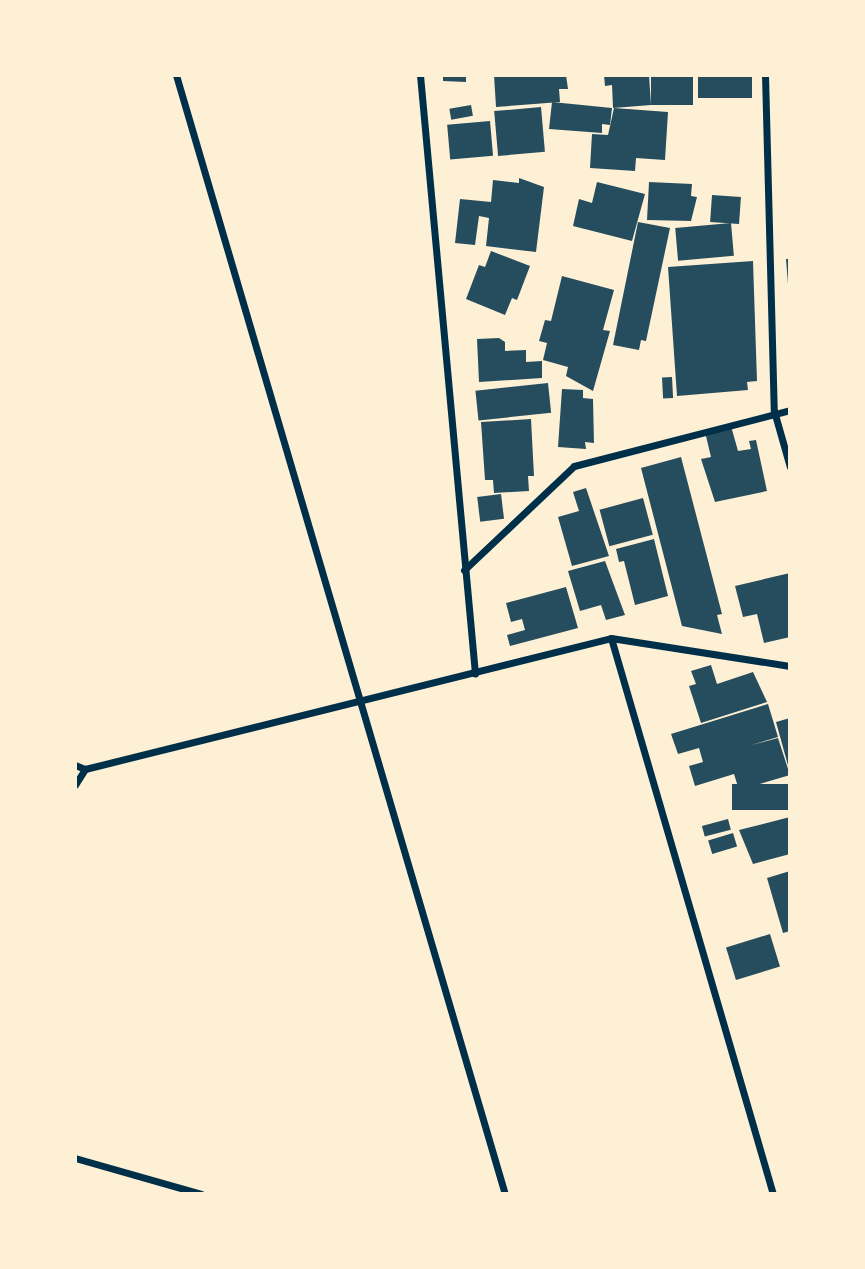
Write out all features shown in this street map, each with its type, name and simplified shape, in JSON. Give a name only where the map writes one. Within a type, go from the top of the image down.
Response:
[{"type":"street","points":[[176,75],[505,1194]]},
{"type":"street","points":[[419,75],[475,673]]},
{"type":"street","points":[[765,75],[774,411],[790,467]]},
{"type":"street","points":[[464,570],[574,466],[774,411],[790,410]]},
{"type":"street","points":[[611,638],[772,1194]]},
{"type":"street","points":[[75,765],[85,769],[611,638],[790,666]]},
{"type":"street","points":[[75,785],[85,769]]},
{"type":"street","points":[[75,1158],[201,1194]]},
{"type":"building","points":[[443,75],[466,75],[466,82],[443,81]]},
{"type":"building","points":[[494,75],[566,75],[568,89],[559,89],[560,102],[496,107]]},
{"type":"building","points":[[604,75],[649,75],[651,105],[613,108],[612,85],[605,86]]},
{"type":"building","points":[[651,75],[693,75],[693,105],[651,105]]},
{"type":"building","points":[[698,75],[752,75],[752,98],[698,98]]},
{"type":"building","points":[[552,102],[612,108],[610,125],[602,124],[602,133],[549,129]]},
{"type":"building","points":[[471,105],[473,116],[451,120],[449,109]]},
{"type":"building","points":[[541,107],[545,152],[498,156],[494,111]]},
{"type":"building","points":[[614,108],[668,112],[665,160],[636,158],[635,171],[590,168],[592,134],[608,135]]},
{"type":"building","points":[[490,121],[493,156],[450,160],[447,125]]},
{"type":"building","points":[[519,178],[544,187],[536,252],[486,246],[489,218],[479,216],[475,245],[455,243],[460,199],[491,202],[493,180],[519,183]]},
{"type":"building","points":[[597,182],[645,194],[632,241],[573,226],[579,199],[592,203]]},
{"type":"building","points":[[649,182],[692,184],[691,196],[697,197],[691,221],[647,220]]},
{"type":"building","points":[[712,195],[741,197],[739,224],[710,222]]},
{"type":"building","points":[[638,222],[670,228],[646,341],[641,340],[639,350],[613,345]]},
{"type":"building","points":[[731,223],[734,256],[678,261],[675,228]]},
{"type":"building","points":[[491,251],[530,266],[517,300],[512,298],[505,315],[466,299],[479,265],[485,267]]},
{"type":"building","points":[[786,259],[790,259],[788,284]]},
{"type":"building","points":[[753,261],[757,381],[747,382],[748,390],[677,396],[668,267]]},
{"type":"building","points":[[562,276],[614,290],[603,330],[610,331],[593,391],[566,376],[568,367],[543,360],[547,343],[539,341],[545,320],[551,321]]},
{"type":"building","points":[[499,338],[505,342],[505,351],[526,350],[526,362],[542,361],[542,378],[479,382],[477,339]]},
{"type":"building","points":[[672,377],[673,398],[663,398],[662,378]]},
{"type":"building","points":[[548,383],[551,413],[479,420],[475,391]]},
{"type":"building","points":[[562,389],[583,390],[583,398],[593,399],[594,443],[585,442],[586,449],[558,447]]},
{"type":"building","points":[[531,419],[534,476],[528,476],[529,491],[494,493],[493,480],[485,480],[481,422]]},
{"type":"building","points":[[731,426],[738,451],[751,449],[749,441],[756,440],[767,491],[715,502],[701,459],[711,457],[705,432]]},
{"type":"building","points":[[681,457],[722,614],[717,615],[722,634],[682,626],[641,468]]},
{"type":"building","points":[[586,488],[609,556],[572,566],[558,517],[579,511],[573,492]]},
{"type":"building","points":[[501,494],[504,519],[480,522],[477,497]]},
{"type":"building","points":[[643,498],[653,535],[609,546],[600,510]]},
{"type":"building","points":[[654,539],[668,596],[635,605],[624,561],[619,562],[616,549]]},
{"type":"building","points":[[605,561],[625,615],[606,620],[601,605],[580,611],[568,571]]},
{"type":"building","points":[[790,573],[790,637],[764,643],[757,614],[743,617],[735,586]]},
{"type":"building","points":[[566,587],[578,628],[510,646],[507,635],[525,630],[522,619],[511,622],[506,603]]},
{"type":"building","points":[[711,665],[717,684],[753,672],[767,702],[701,723],[689,686],[696,684],[691,671]]},
{"type":"building","points":[[768,704],[778,737],[751,745],[778,738],[790,775],[739,790],[734,774],[695,786],[689,766],[703,762],[699,748],[678,754],[671,734]]},
{"type":"building","points":[[790,718],[790,769],[789,769],[776,722]]},
{"type":"building","points":[[732,784],[790,784],[790,810],[732,810]]},
{"type":"building","points":[[790,817],[790,854],[753,864],[739,830]]},
{"type":"building","points":[[728,819],[731,830],[705,837],[702,826]]},
{"type":"building","points":[[733,833],[737,846],[712,854],[708,841]]},
{"type":"building","points":[[790,871],[790,931],[783,933],[767,878]]},
{"type":"building","points":[[770,934],[780,967],[736,980],[726,947]]}]
